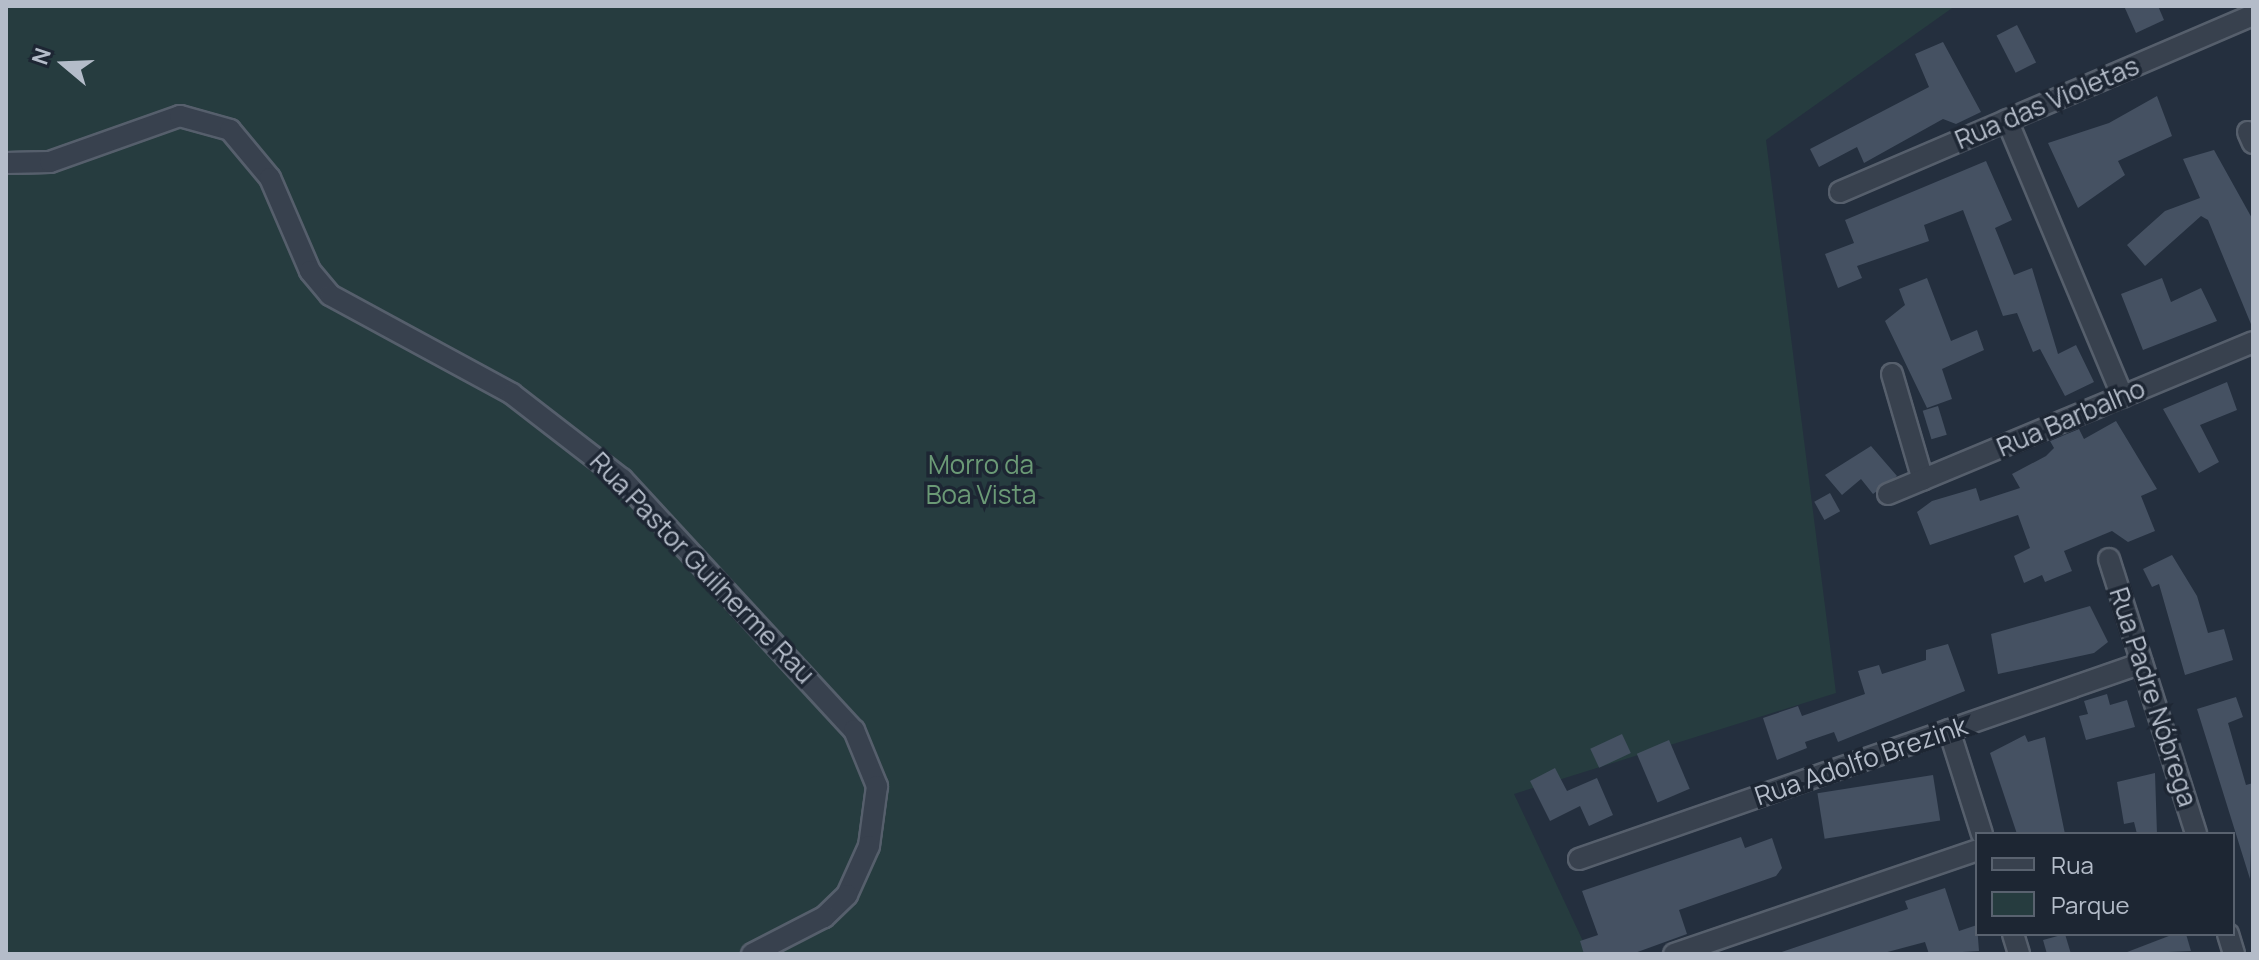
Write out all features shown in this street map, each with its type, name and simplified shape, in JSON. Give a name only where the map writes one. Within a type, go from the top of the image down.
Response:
[{"type":"street","name":"Rua das Violetas","points":[[1840,192],[2253,15]]},
{"type":"street","name":"Rua Pastor Guilherme Rau","points":[[6,163],[63,158],[180,116],[230,130],[270,178],[310,271],[330,295],[512,394],[640,498],[854,730],[877,786],[869,846],[847,895],[824,917],[752,954]]},
{"type":"street","points":[[2007,120],[2123,397]]},
{"type":"street","name":"Rua Barbalho","points":[[1888,494],[2253,342]]},
{"type":"street","points":[[1892,374],[1923,480]]},
{"type":"street","name":"Rua Padre Nóbrega","points":[[2109,559],[2195,832]]},
{"type":"street","name":"Rua Adolfo Brezink","points":[[1579,859],[2142,663]]},
{"type":"street","points":[[1949,730],[1981,832]]},
{"type":"street","points":[[1674,954],[1975,851]]},
{"type":"green space","name":"Morro da Boa Vista","points":[[6,6],[1955,6],[1766,140],[1836,693],[1514,794],[1589,954],[6,954]]},
{"type":"building","points":[[2124,6],[2158,6],[2164,20],[2136,33]]},
{"type":"building","points":[[2017,25],[2036,62],[2016,73],[1997,35]]},
{"type":"building","points":[[1943,42],[1981,112],[1956,124],[1943,119],[1864,163],[1857,147],[1819,167],[1810,149],[1929,87],[1915,54]]},
{"type":"building","points":[[2157,96],[2172,136],[2118,161],[2125,175],[2078,208],[2048,143],[2109,123]]},
{"type":"building","points":[[2214,150],[2253,220],[2253,329],[2208,220],[2201,216],[2145,266],[2127,245],[2165,211],[2200,198],[2183,159]]},
{"type":"building","points":[[1986,161],[2012,220],[1995,228],[2014,275],[2032,268],[2058,354],[2076,345],[2094,382],[2065,396],[2040,349],[2033,352],[2017,313],[2003,316],[1963,210],[1924,225],[1929,241],[1857,266],[1862,278],[1838,288],[1825,254],[1854,243],[1845,220]]},
{"type":"building","points":[[1927,278],[1951,341],[1977,330],[1984,350],[1942,369],[1952,399],[1927,408],[1885,321],[1905,305],[1899,289]]},
{"type":"building","points":[[2162,278],[2171,302],[2201,288],[2217,321],[2143,350],[2121,294]]},
{"type":"building","points":[[2227,382],[2237,410],[2200,425],[2219,462],[2199,473],[2163,409]]},
{"type":"building","points":[[1938,406],[1947,435],[1931,439],[1923,411]]},
{"type":"building","points":[[2116,421],[2157,489],[2141,496],[2155,531],[2128,542],[2112,531],[2064,551],[2072,571],[2045,582],[2042,575],[2024,583],[2014,556],[2030,548],[2018,515],[1930,545],[1917,512],[1932,501],[1976,488],[1980,501],[2020,488],[2012,474],[2046,456],[2054,448],[2050,441],[2079,429],[2084,439]]},
{"type":"building","points":[[1871,446],[1897,476],[1873,494],[1861,479],[1842,495],[1825,475]]},
{"type":"building","points":[[1830,493],[1840,511],[1824,520],[1814,502]]},
{"type":"building","points":[[2172,555],[2197,596],[2208,633],[2224,629],[2233,660],[2185,675],[2159,584],[2152,587],[2143,569]]},
{"type":"building","points":[[2090,606],[2108,642],[2094,653],[1998,674],[1991,634]]},
{"type":"building","points":[[1948,644],[1965,691],[1838,742],[1834,732],[1805,742],[1807,748],[1777,760],[1763,718],[1798,706],[1802,716],[1865,694],[1858,671],[1879,665],[1882,674],[1926,660],[1926,650]]},
{"type":"building","points":[[2107,694],[2110,705],[2127,700],[2135,727],[2086,740],[2079,716],[2088,714],[2084,701]]},
{"type":"building","points":[[2236,697],[2243,717],[2228,723],[2246,785],[2253,783],[2250,879],[2197,709]]},
{"type":"building","points":[[1622,734],[1631,753],[1599,768],[1590,749]]},
{"type":"building","points":[[2025,735],[2028,742],[2045,737],[2065,832],[2016,832],[1990,753]]},
{"type":"building","points":[[1669,740],[1690,789],[1657,802],[1637,754]]},
{"type":"building","points":[[1555,768],[1567,791],[1597,778],[1613,815],[1589,826],[1580,806],[1550,821],[1530,781]]},
{"type":"building","points":[[2155,773],[2157,832],[2136,832],[2134,822],[2124,824],[2117,782]]},
{"type":"building","points":[[1933,775],[1940,820],[1825,839],[1817,793]]},
{"type":"building","points":[[1741,837],[1745,848],[1772,838],[1782,868],[1776,876],[1679,910],[1687,934],[1632,954],[1584,954],[1580,941],[1598,935],[1582,891]]},
{"type":"building","points":[[1945,888],[1959,931],[1975,926],[1979,951],[1929,954],[1925,942],[1880,954],[1776,954],[1908,909],[1905,901]]},
{"type":"building","points":[[2066,936],[2071,954],[2047,954],[2043,940]]},
{"type":"building","points":[[2169,936],[2187,936],[2191,951],[2122,954]]}]
